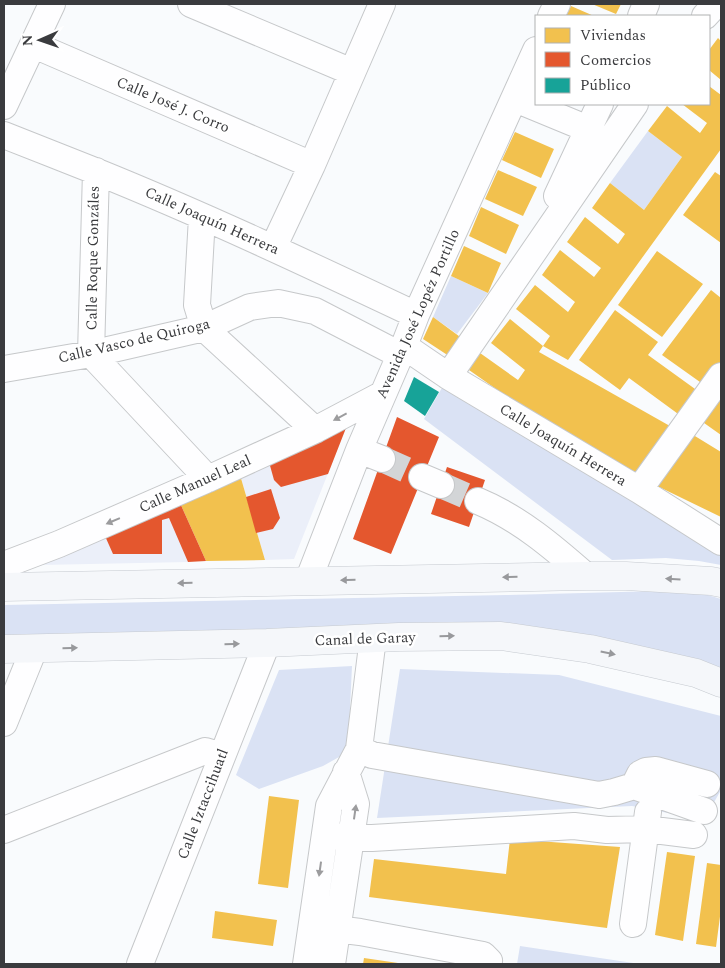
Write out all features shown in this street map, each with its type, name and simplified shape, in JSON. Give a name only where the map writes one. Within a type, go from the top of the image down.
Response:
[{"type":"main road","points":[[4,587],[586,576],[626,576],[721,583]]},
{"type":"main road","name":"Canal de Garay","points":[[4,649],[30,660],[267,643],[398,637],[501,636],[590,649],[696,673],[721,684]]},
{"type":"street","points":[[4,106],[52,4]]},
{"type":"street","points":[[190,4],[352,72]]},
{"type":"street","points":[[273,248],[312,165],[382,4]]},
{"type":"street","points":[[706,15],[716,4]]},
{"type":"street","name":"Calle José J. Corro","points":[[34,45],[312,165]]},
{"type":"street","name":"Avenida José Lopéz Portillo","points":[[308,581],[370,455],[383,394],[416,315],[535,52]]},
{"type":"street","points":[[535,79],[525,102],[588,129]]},
{"type":"street","points":[[525,265],[600,105]]},
{"type":"street","points":[[448,376],[633,105]]},
{"type":"street","name":"Calle Joaquín Herrera","points":[[4,135],[96,171],[273,248],[416,315]]},
{"type":"street","name":"Calle Roque Gonzáles","points":[[91,354],[96,171]]},
{"type":"street","points":[[202,217],[197,305],[204,328],[315,430]]},
{"type":"street","name":"Calle Vasco de Quiroga","points":[[4,369],[91,354],[204,328],[250,307],[278,304],[315,310],[402,350]]},
{"type":"street","name":"Calle Joaquín Herrera","points":[[402,350],[639,490],[721,542]]},
{"type":"street","points":[[91,354],[208,479]]},
{"type":"street","points":[[639,490],[721,376]]},
{"type":"street","name":"Calle Manuel Leal","points":[[4,565],[59,544],[208,479],[315,430],[383,394]]},
{"type":"street","points":[[478,501],[497,509],[521,524],[586,576]]},
{"type":"street","points":[[4,545],[59,544]]},
{"type":"street","points":[[306,964],[329,806],[359,749],[373,638]]},
{"type":"street","name":"Calle Iztaccihuatl","points":[[140,964],[267,643]]},
{"type":"street","points":[[4,722],[30,660]]},
{"type":"street","points":[[359,749],[372,755],[599,795],[642,789],[704,811]]},
{"type":"street","points":[[4,830],[206,751],[222,756]]},
{"type":"street","points":[[632,924],[646,829],[640,774],[656,770],[707,784]]},
{"type":"street","points":[[332,964],[356,804],[346,772]]},
{"type":"street","points":[[325,836],[372,838],[574,826],[607,830],[646,829],[694,835]]},
{"type":"street","points":[[312,926],[360,932],[482,954],[489,961],[488,964]]},
{"type":"shaded area","points":[[648,131],[682,157],[644,210],[610,183]]},
{"type":"shaded area","points":[[451,276],[488,293],[457,334],[433,317]]},
{"type":"shaded area","points":[[443,386],[721,553],[721,565],[666,558],[612,560],[424,419]]},
{"type":"shaded area","points":[[346,428],[294,559],[265,560],[240,475]]},
{"type":"shaded area","points":[[180,503],[188,562],[41,565]]},
{"type":"shaded area","points":[[659,591],[698,592],[721,599],[721,674],[558,632],[4,636],[4,605]]},
{"type":"shaded area","points":[[352,666],[348,752],[323,766],[259,789],[236,775],[279,670]]},
{"type":"shaded area","points":[[400,669],[559,675],[721,716],[721,790],[704,820],[632,806],[377,818]]},
{"type":"shaded area","points":[[520,946],[640,964],[517,964]]},
{"type":"building: Viviendas","points":[[592,4],[621,4],[616,14]]},
{"type":"building: Viviendas","points":[[571,6],[592,15],[566,15]]},
{"type":"building: Viviendas","points":[[718,38],[721,41],[721,80],[710,71],[710,49]]},
{"type":"building: Viviendas","points":[[710,87],[721,95],[721,149],[568,360],[543,346],[550,336],[516,309],[535,285],[568,312],[575,302],[542,275],[560,250],[594,277],[601,268],[567,242],[585,217],[618,244],[625,234],[592,208],[610,183],[644,210],[682,157],[648,131],[667,106],[700,133],[707,123],[683,105],[710,105]]},
{"type":"building: Viviendas","points":[[515,132],[554,149],[541,178],[502,160]]},
{"type":"building: Viviendas","points":[[498,170],[537,187],[523,216],[485,199]]},
{"type":"building: Viviendas","points":[[715,172],[721,176],[721,243],[683,215]]},
{"type":"building: Viviendas","points":[[481,207],[519,225],[506,254],[469,236]]},
{"type":"building: Viviendas","points":[[464,246],[501,263],[488,293],[451,276]]},
{"type":"building: Viviendas","points":[[657,251],[703,284],[662,337],[618,305]]},
{"type":"building: Viviendas","points":[[711,290],[721,298],[721,366],[707,387],[662,355]]},
{"type":"building: Viviendas","points":[[615,310],[658,342],[648,355],[702,394],[685,419],[629,378],[620,390],[579,360]]},
{"type":"building: Viviendas","points":[[433,317],[467,342],[455,360],[423,339]]},
{"type":"building: Viviendas","points":[[510,319],[543,346],[539,352],[677,430],[642,479],[506,396],[469,370],[480,353],[518,380],[525,370],[491,343]]},
{"type":"building: Viviendas","points":[[721,384],[721,435],[697,418]]},
{"type":"building: Viviendas","points":[[690,433],[721,452],[721,517],[653,484]]},
{"type":"building: Viviendas","points":[[240,475],[265,560],[206,561],[180,503]]},
{"type":"building: Viviendas","points":[[269,796],[299,800],[288,888],[258,884]]},
{"type":"building: Viviendas","points":[[510,839],[620,847],[607,928],[369,897],[374,859],[506,874]]},
{"type":"building: Viviendas","points":[[667,852],[695,856],[683,941],[655,935]]},
{"type":"building: Viviendas","points":[[707,863],[721,865],[721,909],[716,947],[696,944]]},
{"type":"building: Viviendas","points":[[215,911],[277,920],[273,946],[212,938]]},
{"type":"building: Viviendas","points":[[364,958],[398,963],[398,964],[363,964]]},
{"type":"building: Comercios","points":[[397,417],[439,437],[391,554],[353,539]]},
{"type":"building: Comercios","points":[[346,428],[328,474],[281,487],[274,480],[269,462]]},
{"type":"building: Comercios","points":[[447,467],[485,480],[469,527],[431,514]]},
{"type":"building: Comercios","points":[[271,489],[280,518],[273,529],[256,533],[246,497]]},
{"type":"building: Comercios","points":[[180,503],[206,561],[188,562],[169,518],[162,520],[162,554],[113,554],[105,536]]},
{"type":"building: Público","points":[[414,377],[439,392],[425,416],[404,401]]},
{"type":"tunnel","points":[[382,459],[422,477]]},
{"type":"tunnel","points":[[441,485],[478,501]]}]
